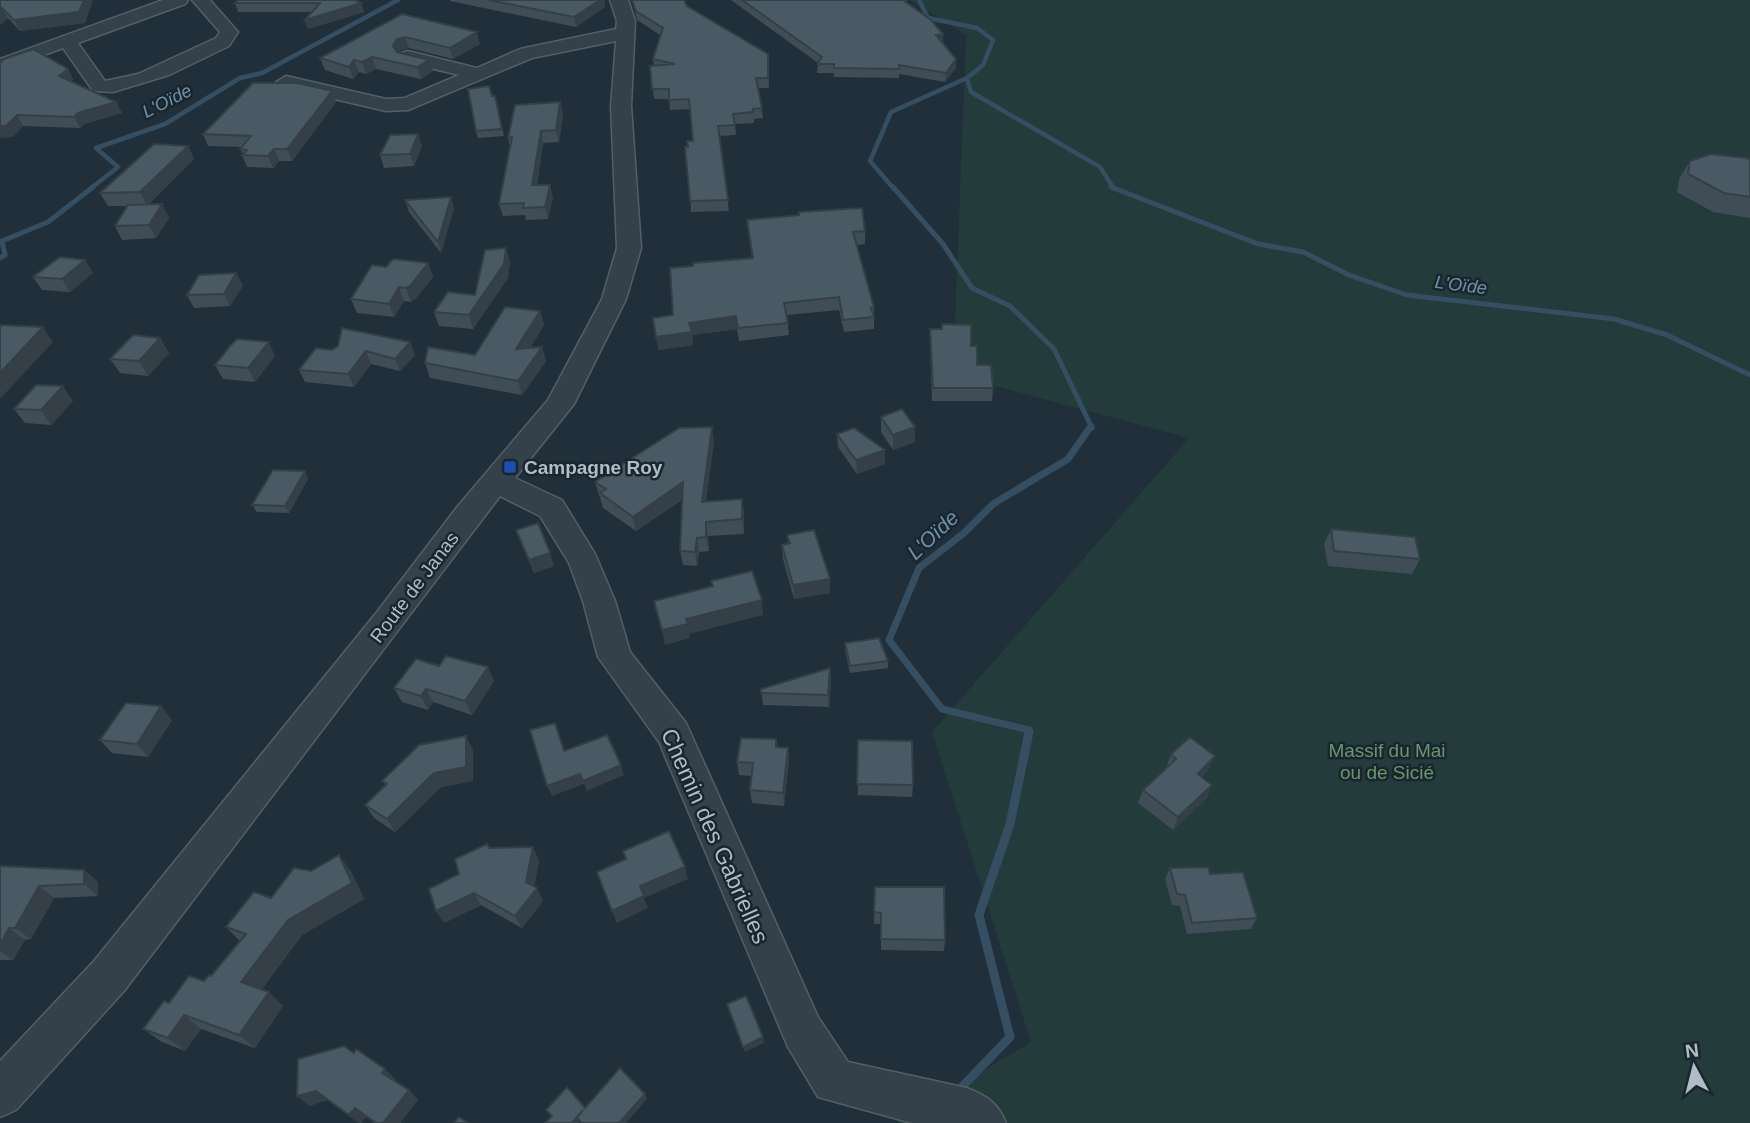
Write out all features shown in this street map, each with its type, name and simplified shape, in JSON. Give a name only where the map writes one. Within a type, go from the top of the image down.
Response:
[{"type":"street","points":[[0,65],[179,0]]},
{"type":"street","points":[[66,40],[100,87],[113,88],[130,83],[223,42],[229,32],[201,0]]},
{"type":"street","name":"Route de Janas","points":[[0,1094],[109,976],[560,404],[601,329],[624,269],[629,228],[621,106],[626,33],[624,10],[619,0]]},
{"type":"street","points":[[286,82],[386,105],[408,104],[527,54],[626,33]]},
{"type":"street","points":[[408,57],[479,74]]},
{"type":"street","name":"Chemin des Gabrielles","points":[[497,482],[551,508],[584,562],[599,601],[615,657],[673,734],[803,1032],[834,1081],[975,1117]]},
{"type":"green space","name":"Massif du Mai ou de Sicié","points":[[910,0],[1750,0],[1750,1123],[897,1123],[1031,1042],[932,732],[1189,438],[953,375],[966,35]]},
{"type":"building","points":[[0,0],[84,0],[79,12],[14,20],[2,8],[0,10]]},
{"type":"building","points":[[238,0],[355,0],[361,3],[305,20],[320,3],[235,3]]},
{"type":"building","points":[[489,0],[600,0],[574,17]]},
{"type":"building","points":[[632,0],[684,0],[687,6],[768,54],[768,78],[756,78],[762,108],[733,114],[735,125],[718,126],[728,200],[690,201],[685,147],[688,147],[687,141],[693,141],[689,99],[669,100],[669,89],[652,89],[650,66],[675,64],[653,59],[663,28],[636,11]]},
{"type":"building","points":[[742,0],[903,0],[931,20],[943,34],[936,35],[956,59],[946,73],[899,65],[899,69],[834,68],[834,64],[817,64],[822,57]]},
{"type":"building","points":[[402,14],[477,32],[450,48],[405,37],[397,39],[393,46],[397,52],[429,60],[417,67],[372,57],[362,62],[354,60],[349,67],[320,58]]},
{"type":"building","points":[[33,49],[68,69],[59,76],[116,102],[78,113],[74,117],[17,115],[6,126],[0,126],[0,63],[4,59]]},
{"type":"building","points":[[253,83],[298,83],[332,91],[287,149],[274,149],[268,156],[242,155],[247,150],[240,149],[251,136],[203,134]]},
{"type":"building","points":[[489,86],[492,96],[495,96],[502,129],[476,131],[468,89]]},
{"type":"building","points":[[560,102],[556,130],[541,131],[532,185],[550,185],[545,207],[523,208],[524,203],[499,204],[512,137],[508,138],[515,105]]},
{"type":"building","points":[[418,134],[410,154],[380,155],[390,135]]},
{"type":"building","points":[[154,144],[188,146],[140,192],[100,193]]},
{"type":"building","points":[[1711,154],[1750,159],[1750,197],[1724,193],[1688,174],[1690,161]]},
{"type":"building","points":[[451,197],[438,242],[405,200]]},
{"type":"building","points":[[162,204],[149,225],[115,226],[128,205]]},
{"type":"building","points":[[862,208],[865,231],[853,232],[874,307],[871,308],[874,317],[843,320],[839,297],[784,303],[788,323],[738,328],[736,316],[689,323],[692,332],[656,337],[653,318],[673,315],[670,268],[693,266],[693,263],[753,258],[747,220],[799,215],[799,212]]},
{"type":"building","points":[[506,248],[504,264],[469,315],[434,312],[448,292],[475,295],[485,250]]},
{"type":"building","points":[[60,257],[85,260],[62,279],[33,277]]},
{"type":"building","points":[[393,259],[428,263],[411,285],[406,288],[399,287],[389,304],[351,299],[372,265],[386,267]]},
{"type":"building","points":[[236,273],[224,294],[187,295],[199,275]]},
{"type":"building","points":[[505,307],[540,311],[516,349],[542,347],[518,381],[425,363],[428,347],[475,355]]},
{"type":"building","points":[[942,324],[971,325],[971,346],[977,346],[977,365],[991,365],[993,388],[933,388],[930,329],[942,329]]},
{"type":"building","points":[[0,325],[43,327],[0,373]]},
{"type":"building","points":[[342,328],[410,342],[395,359],[366,351],[348,374],[299,370],[316,348],[332,350],[338,346]]},
{"type":"building","points":[[133,335],[160,338],[139,361],[110,359]]},
{"type":"building","points":[[237,339],[269,342],[248,368],[215,365],[231,345]]},
{"type":"building","points":[[36,385],[63,386],[41,410],[14,409]]},
{"type":"building","points":[[902,409],[915,427],[893,435],[881,417]]},
{"type":"building","points":[[712,427],[702,502],[742,499],[742,519],[706,522],[706,537],[697,538],[695,552],[680,551],[683,482],[633,517],[600,493],[606,489],[595,482],[679,428]]},
{"type":"building","points":[[854,428],[885,450],[856,460],[837,434]]},
{"type":"building","points":[[273,470],[305,471],[285,506],[252,505]]},
{"type":"building","points":[[538,523],[550,553],[529,560],[516,530]]},
{"type":"building","points":[[1331,529],[1415,537],[1420,559],[1334,551]]},
{"type":"building","points":[[814,530],[830,579],[793,585],[782,545],[790,543],[787,535]]},
{"type":"building","points":[[752,571],[762,600],[686,619],[688,624],[662,630],[654,601],[713,586],[711,581]]},
{"type":"building","points":[[879,638],[888,661],[850,666],[845,643]]},
{"type":"building","points":[[446,656],[488,667],[465,701],[426,689],[421,696],[394,688],[416,659],[439,666]]},
{"type":"building","points":[[830,668],[828,695],[761,693],[761,689]]},
{"type":"building","points":[[126,703],[161,706],[137,744],[100,740]]},
{"type":"building","points":[[555,723],[564,751],[607,735],[621,765],[583,781],[580,774],[547,786],[530,730]]},
{"type":"building","points":[[466,736],[466,767],[434,773],[387,819],[365,805],[387,784],[382,781],[419,745]]},
{"type":"building","points":[[1190,737],[1215,756],[1198,774],[1212,785],[1178,817],[1143,790],[1176,759],[1171,754]]},
{"type":"building","points":[[741,738],[776,739],[776,747],[788,748],[783,793],[750,790],[753,763],[737,762]]},
{"type":"building","points":[[858,740],[912,741],[913,785],[857,784]]},
{"type":"building","points":[[669,831],[685,867],[640,886],[644,896],[612,911],[597,872],[626,859],[623,851]]},
{"type":"building","points":[[487,844],[489,848],[533,847],[526,882],[537,888],[515,916],[474,893],[436,911],[429,889],[459,874],[455,859]]},
{"type":"building","points":[[339,855],[352,883],[288,920],[241,982],[269,992],[239,1035],[184,1015],[168,1038],[143,1029],[164,1001],[169,1003],[189,976],[204,981],[211,976],[246,934],[226,927],[254,892],[271,898],[294,868],[311,871]]},
{"type":"building","points":[[0,866],[84,870],[84,884],[39,886],[15,928],[9,928],[0,944]]},
{"type":"building","points":[[1208,867],[1210,874],[1243,872],[1257,918],[1192,923],[1185,895],[1177,894],[1170,868]]},
{"type":"building","points":[[875,887],[944,887],[945,940],[881,939],[881,913],[874,912]]},
{"type":"building","points":[[746,996],[763,1037],[743,1047],[727,1004]]},
{"type":"building","points":[[344,1046],[354,1053],[356,1049],[385,1069],[382,1073],[409,1090],[383,1123],[376,1123],[355,1108],[349,1115],[316,1091],[297,1096],[298,1059]]},
{"type":"building","points":[[620,1068],[645,1094],[619,1123],[582,1123],[577,1118],[583,1110],[572,1123],[545,1123],[552,1116],[546,1110],[567,1087],[585,1108]]},
{"type":"building","points":[[459,1117],[468,1123],[454,1123]]},
{"type":"waterway","name":"L'Oïde","points":[[90,189],[118,167],[96,148],[165,124],[240,78],[262,73],[398,0]]},
{"type":"waterway","name":"L'Oïde","points":[[919,0],[928,18],[977,28],[993,40],[983,65],[967,78]]},
{"type":"waterway","name":"L'Oïde","points":[[894,189],[870,161],[891,112],[967,78]]},
{"type":"waterway","name":"L'Oïde","points":[[967,78],[971,92],[1100,167],[1113,188]]},
{"type":"waterway","name":"L'Oïde","points":[[0,258],[5,255],[2,241],[48,222],[93,187]]},
{"type":"waterway","name":"L'Oïde","points":[[893,187],[943,244],[972,288],[1010,306],[1054,349],[1092,428]]},
{"type":"waterway","name":"L'Oïde","points":[[1113,188],[1258,244],[1303,252],[1349,275],[1407,295],[1614,319],[1667,335],[1750,375]]},
{"type":"waterway","name":"L'Oïde","points":[[1028,734],[1029,730],[942,709],[889,640],[919,568],[964,533],[993,504],[1068,459],[1091,426]]},
{"type":"waterway","name":"L'Oïde","points":[[956,1093],[1010,1037],[979,915],[1010,824],[1029,732]]},
{"type":"place","name":"Campagne Roy","points":[[510,467]]}]
